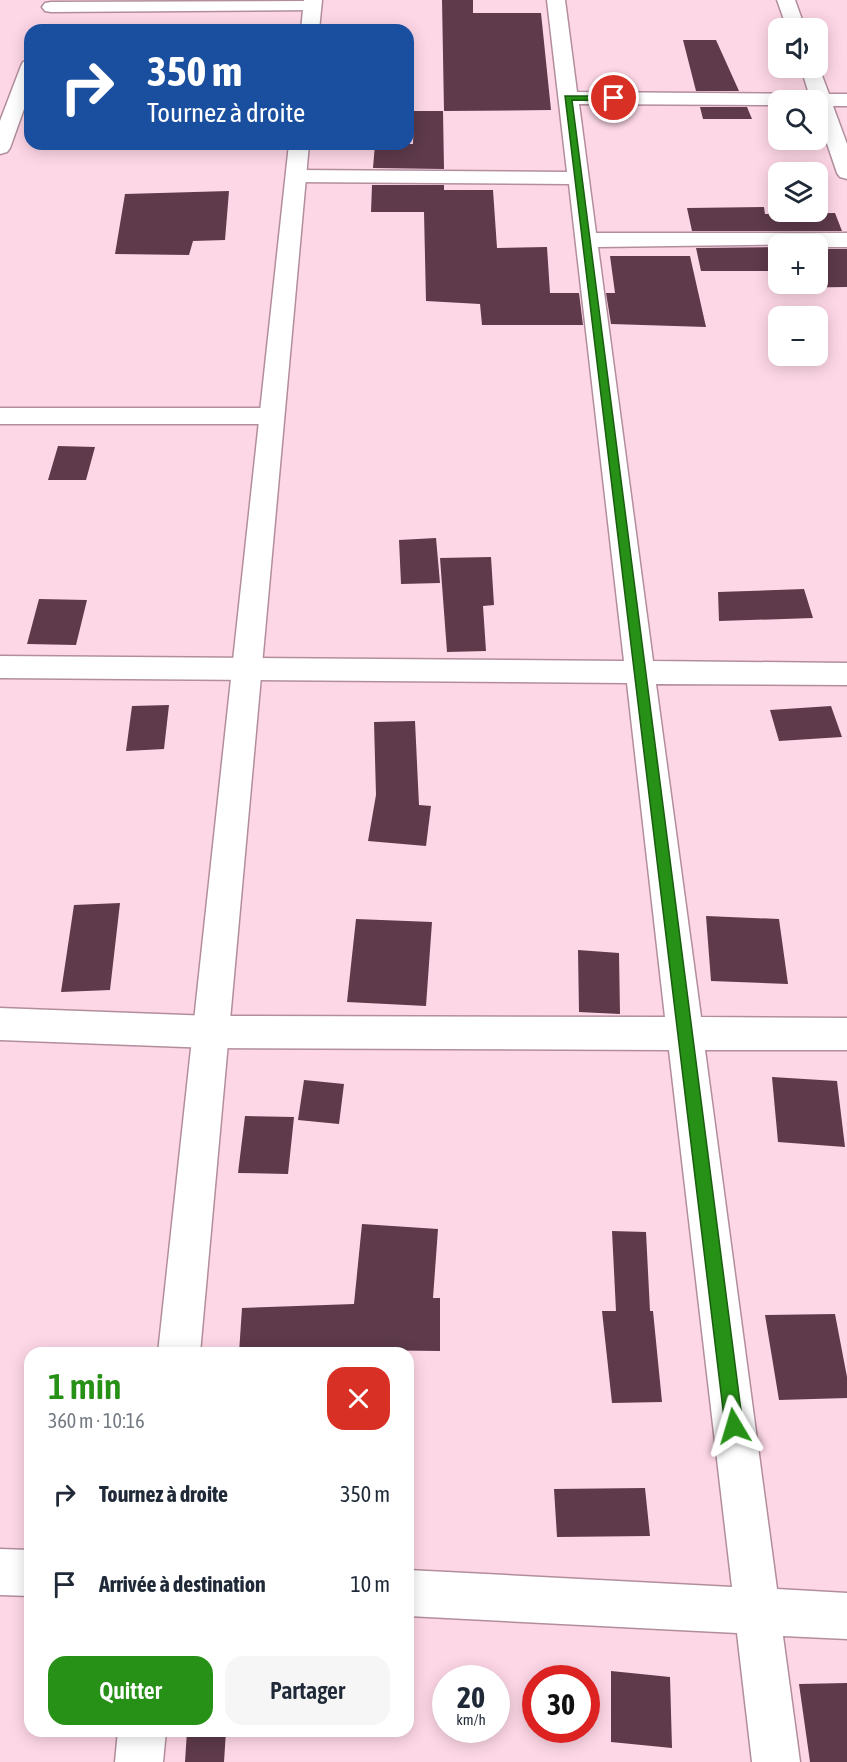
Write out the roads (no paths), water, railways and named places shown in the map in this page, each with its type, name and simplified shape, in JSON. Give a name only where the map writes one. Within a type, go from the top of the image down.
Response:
[{"type":"street","points":[[556,0],[776,1762]]},
{"type":"street","points":[[786,0],[792,18]]},
{"type":"street","points":[[50,10],[313,3],[311,24]]},
{"type":"street","points":[[0,148],[4,124],[24,79]]},
{"type":"street","points":[[568,98],[768,99]]},
{"type":"street","points":[[828,99],[847,100]]},
{"type":"street","points":[[828,119],[847,173]]},
{"type":"street","points":[[4,124],[24,123]]},
{"type":"street","points":[[180,1347],[298,150]]},
{"type":"street","points":[[296,176],[578,178]]},
{"type":"street","points":[[586,240],[847,240]]},
{"type":"street","points":[[0,416],[272,416]]},
{"type":"street","points":[[0,667],[847,674]]},
{"type":"street","points":[[0,1024],[211,1032],[847,1035]]},
{"type":"street","points":[[0,1572],[24,1573]]},
{"type":"street","points":[[414,1593],[847,1616]]},
{"type":"street","points":[[139,1762],[141,1737]]}]
